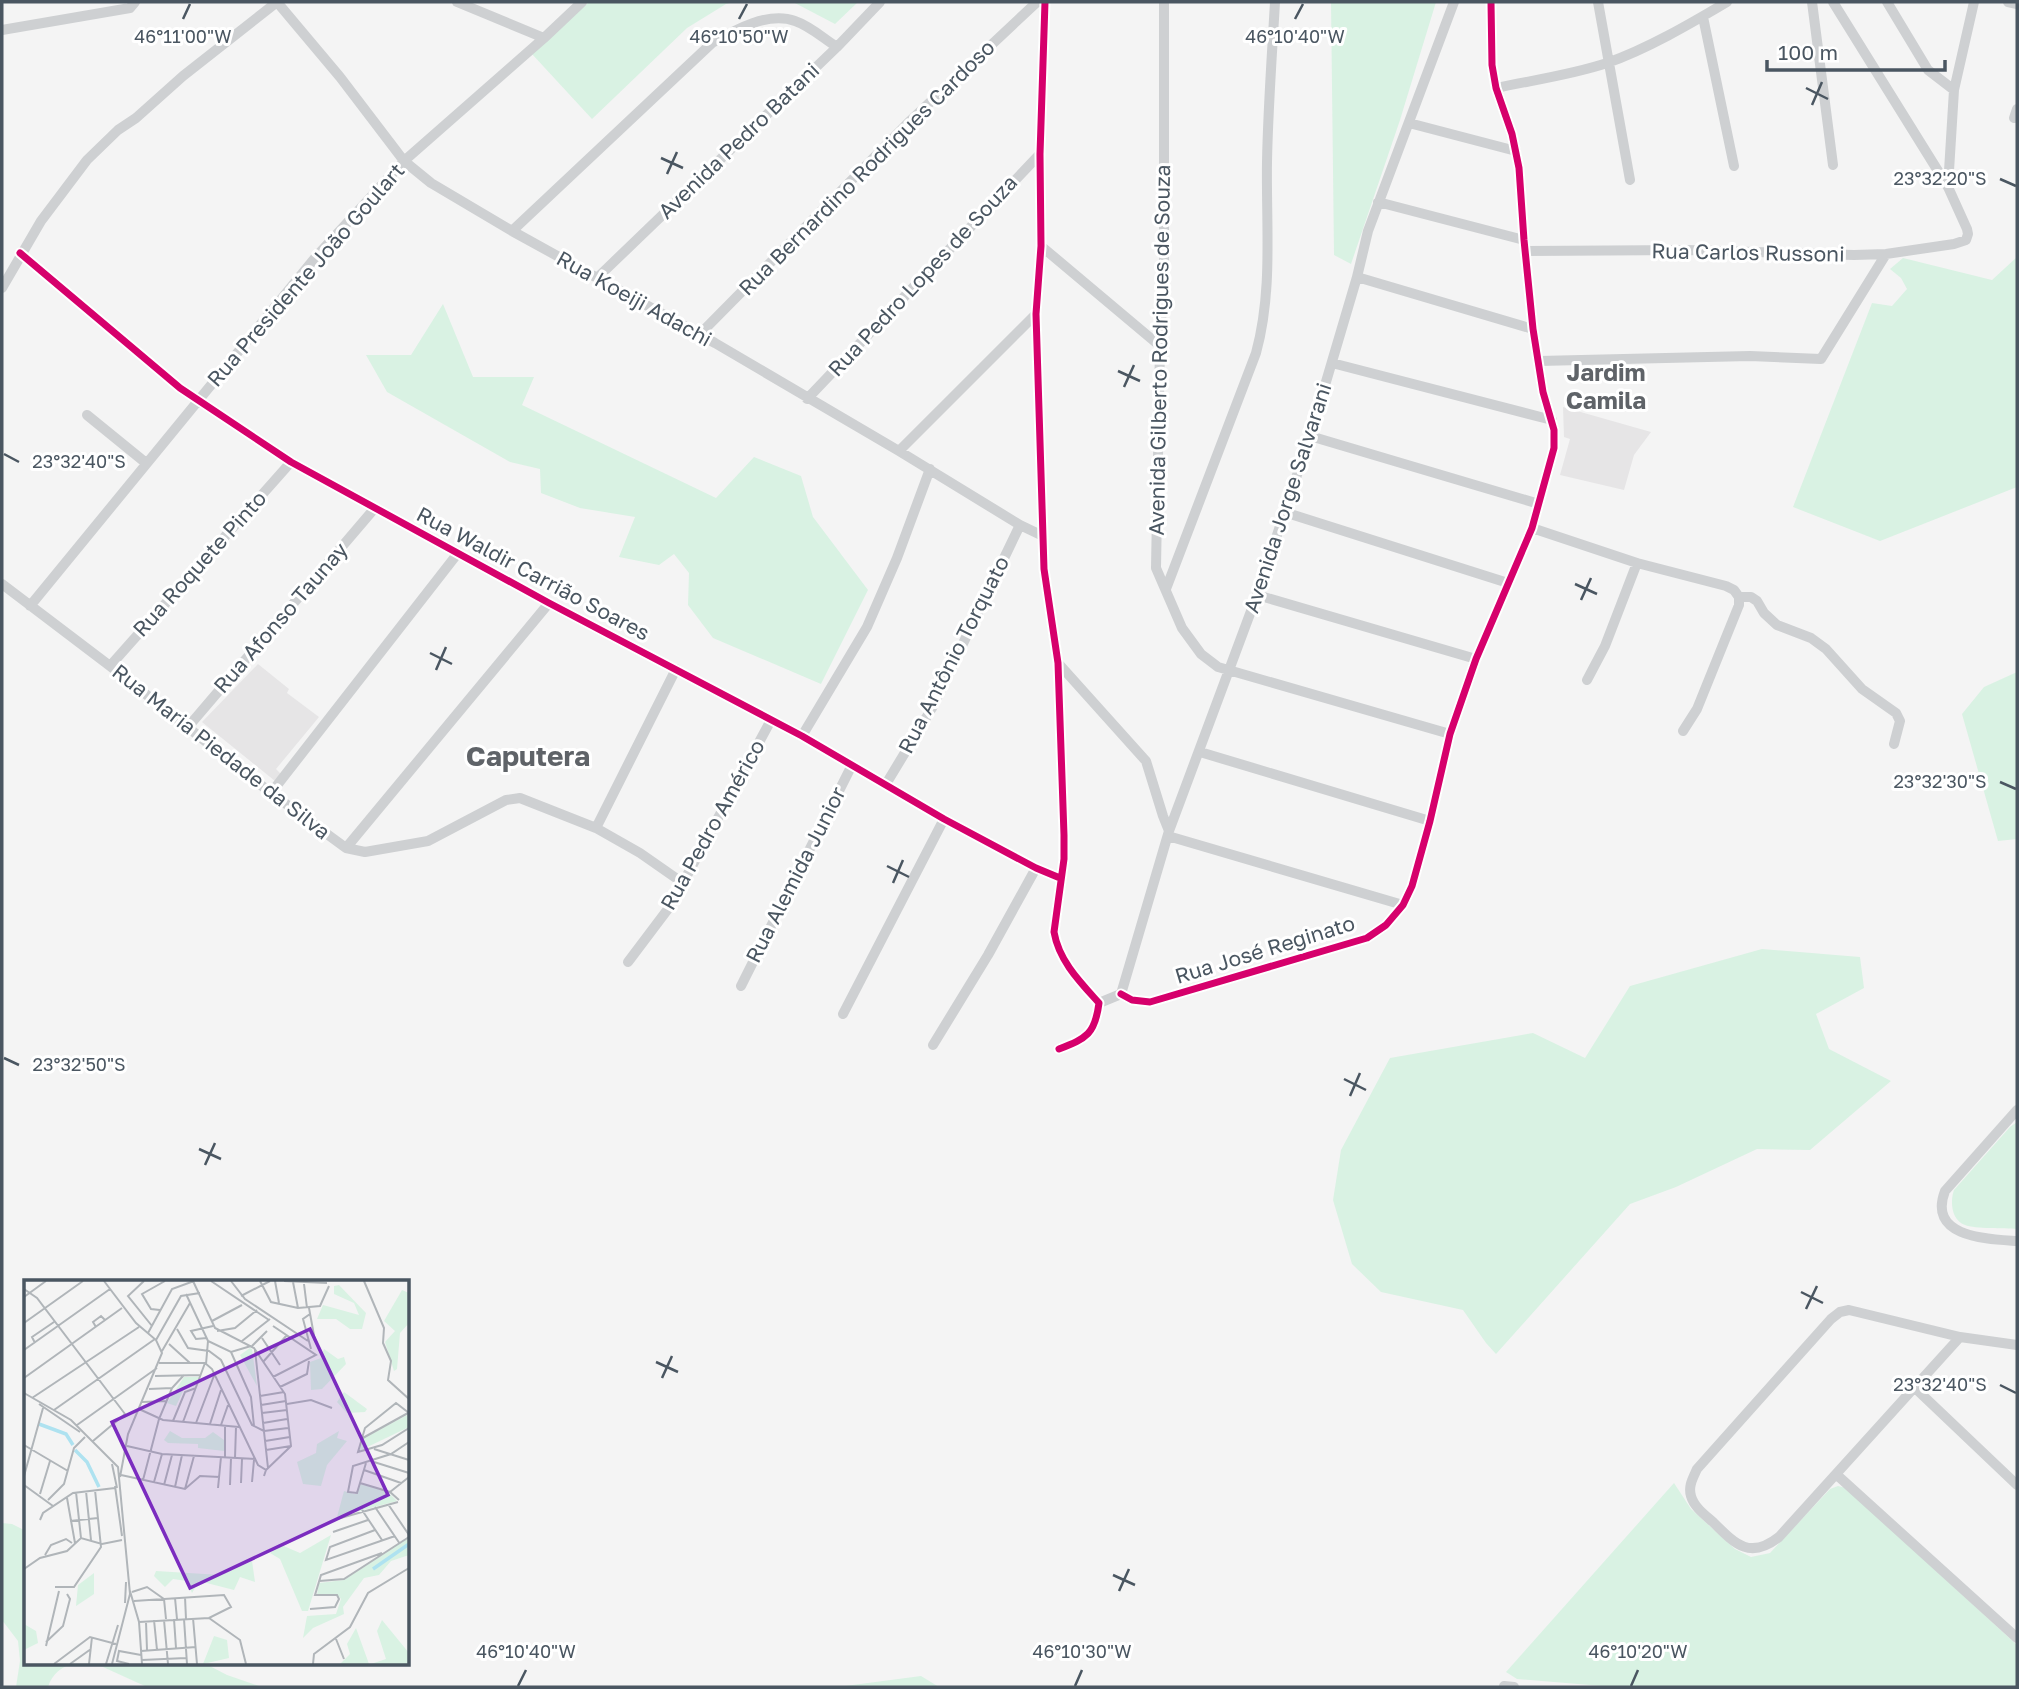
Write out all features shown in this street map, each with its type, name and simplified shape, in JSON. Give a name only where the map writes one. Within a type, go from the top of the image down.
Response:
[{"type":"street","points":[[2,288],[20,253],[55,200],[87,160],[118,130],[277,2]]},
{"type":"street","name":"Rua Koeiji Adachi","points":[[277,2],[340,77],[404,161],[431,183],[715,343],[1043,537]]},
{"type":"street","points":[[457,2],[544,38]]},
{"type":"street","name":"Rua Presidente João Goulart","points":[[30,606],[315,258],[404,161],[582,2]]},
{"type":"street","name":"Avenida Pedro Batani","points":[[597,278],[837,47],[880,2]]},
{"type":"street","name":"Rua Bernardino Rodrigues Cardoso","points":[[699,335],[899,132],[1037,2]]},
{"type":"street","points":[[1045,2],[1040,154],[1041,246],[1036,314],[1044,569],[1058,663],[1065,835],[1054,932],[1056,943],[1072,972],[1100,1003]]},
{"type":"street","name":"Avenida Gilberto Rodrigues de Souza","points":[[1164,2],[1164,263],[1156,565],[1169,600],[1182,628],[1200,654],[1218,667],[1450,734]]},
{"type":"street","points":[[1166,589],[1261,334],[1268,263],[1267,162],[1275,2]]},
{"type":"street","name":"Avenida Jorge Salvarani","points":[[1121,994],[1169,833],[1257,595],[1310,436],[1357,278],[1367,231],[1454,2]]},
{"type":"street","name":"Rua José Reginato","points":[[1121,994],[1132,1000],[1150,1002],[1367,938],[1386,925],[1403,905],[1412,886],[1450,734],[1476,659],[1532,528],[1554,448],[1552,420],[1544,392],[1533,329],[1519,168],[1492,65],[1491,2]]},
{"type":"street","points":[[1598,2],[1630,180]]},
{"type":"street","points":[[1496,88],[1573,73],[1609,62],[1703,17],[1727,2]]},
{"type":"street","points":[[1812,2],[1833,165]]},
{"type":"street","points":[[1833,2],[1948,187]]},
{"type":"street","points":[[1887,2],[1928,70],[1954,90]]},
{"type":"street","points":[[1948,187],[1954,90],[1974,2]]},
{"type":"street","points":[[2008,2],[2017,4]]},
{"type":"street","points":[[2,30],[132,5]]},
{"type":"street","points":[[1703,17],[1734,166]]},
{"type":"street","points":[[512,231],[712,43],[753,23],[772,19],[792,20],[805,25],[837,47]]},
{"type":"street","points":[[1409,123],[1516,151]]},
{"type":"street","name":"Rua Pedro Lopes de Souza","points":[[807,398],[1040,154]]},
{"type":"street","name":"Rua Carlos Russoni","points":[[1526,251],[1687,250],[1854,255],[1886,254],[1954,244],[1967,237],[1967,229],[1948,187]]},
{"type":"street","points":[[1378,202],[1524,240]]},
{"type":"street","points":[[1041,246],[1160,346]]},
{"type":"street","name":"Rua Waldir Carrião Soares","points":[[20,253],[180,388],[291,462],[549,603],[802,736],[944,819],[1035,868],[1060,878]]},
{"type":"street","points":[[1539,361],[1750,356],[1821,359],[1886,254]]},
{"type":"street","points":[[1357,278],[1533,329]]},
{"type":"street","points":[[899,451],[1036,314]]},
{"type":"street","points":[[1332,363],[1552,420]]},
{"type":"street","points":[[87,415],[146,463]]},
{"type":"street","points":[[1310,436],[1539,504]]},
{"type":"street","name":"Rua Roquete Pinto","points":[[110,666],[291,462]]},
{"type":"street","points":[[802,736],[867,627],[897,558],[930,469]]},
{"type":"street","name":"Rua Afonso Taunay","points":[[188,727],[374,509]]},
{"type":"street","points":[[1284,512],[1508,583]]},
{"type":"street","name":"Rua Antônio Torquato","points":[[886,784],[932,708],[1020,525]]},
{"type":"street","points":[[1532,528],[1637,563],[1734,590],[1740,605],[1697,709],[1683,731]]},
{"type":"street","points":[[271,793],[457,553]]},
{"type":"street","points":[[1587,680],[1605,646],[1637,563]]},
{"type":"street","name":"Rua Maria Piedade da Silva","points":[[2,584],[346,848],[365,852],[428,841],[506,800],[520,798],[596,828],[640,853],[684,883]]},
{"type":"street","points":[[1257,595],[1476,659]]},
{"type":"street","points":[[1739,597],[1751,597],[1777,625],[1811,638],[1826,649],[1862,689],[1896,713],[1900,721],[1894,744]]},
{"type":"street","points":[[346,848],[549,603]]},
{"type":"street","points":[[1058,663],[1146,761],[1169,833],[1403,905]]},
{"type":"street","points":[[596,828],[676,669]]},
{"type":"street","name":"Rua Pedro Américo","points":[[628,962],[671,905],[684,883],[771,720]]},
{"type":"street","points":[[1200,752],[1430,821]]},
{"type":"street","name":"Rua Alemida Junior","points":[[741,986],[852,765]]},
{"type":"street","points":[[843,1014],[944,819]]},
{"type":"street","points":[[933,1045],[988,955],[1035,868]]},
{"type":"street","points":[[1100,1003],[1121,994]]},
{"type":"street","points":[[1059,1049],[1082,1040],[1090,1033],[1097,1019],[1100,1003]]},
{"type":"street","points":[[2017,1111],[1944,1191],[1940,1209],[1948,1223],[1968,1235],[2017,1241]]},
{"type":"street","points":[[1960,1337],[1837,1475],[1779,1537],[1762,1549],[1744,1547],[1731,1540],[1697,1507],[1691,1497],[1690,1486],[1697,1469],[1830,1319],[1840,1312],[1849,1310],[1960,1337],[2017,1346]]},
{"type":"street","points":[[1915,1388],[2017,1485]]},
{"type":"street","points":[[1837,1475],[2017,1638]]},
{"type":"shaded area","points":[[1563,407],[1651,432],[1634,455],[1624,490],[1560,475],[1570,439],[1564,437]]},
{"type":"shaded area","points":[[258,664],[289,689],[287,693],[319,717],[276,769],[281,774],[275,781],[202,722]]},
{"type":"green space","points":[[589,2],[734,2],[726,4],[687,28],[592,119],[532,54]]},
{"type":"green space","points":[[793,2],[858,2],[835,24]]},
{"type":"green space","points":[[1331,2],[1436,2],[1400,120],[1351,264],[1334,255]]},
{"type":"green space","points":[[2017,257],[2017,487],[1880,541],[1793,507],[1872,303],[1892,306],[1907,289],[1901,278],[1890,269],[1903,258],[1992,280]]},
{"type":"green space","points":[[443,304],[473,377],[534,377],[522,405],[716,498],[754,457],[801,476],[813,517],[868,590],[821,684],[713,638],[688,605],[689,573],[674,554],[659,565],[619,557],[635,517],[580,508],[541,493],[540,469],[510,462],[387,392],[366,355],[411,355]]},
{"type":"green space","points":[[2017,672],[2017,839],[1998,841],[1962,714],[1984,687]]},
{"type":"green space","points":[[1762,949],[1860,957],[1864,988],[1816,1014],[1829,1049],[1891,1081],[1810,1150],[1757,1149],[1676,1187],[1630,1204],[1496,1354],[1463,1310],[1381,1292],[1352,1264],[1333,1200],[1341,1150],[1390,1058],[1533,1033],[1585,1058],[1630,986]]},
{"type":"green space","points":[[2017,1122],[2017,1229],[1983,1228],[1960,1223],[1953,1210],[1954,1190]]},
{"type":"green space","points":[[1674,1483],[1691,1509],[1735,1549],[1751,1557],[1770,1553],[1830,1489],[1838,1486],[1846,1488],[2017,1645],[2017,1687],[1614,1687],[1517,1679],[1506,1672]]},
{"type":"green space","points":[[2,1523],[24,1530],[24,1664],[72,1664],[58,1671],[48,1687],[16,1687],[20,1661],[18,1641],[2,1620]]},
{"type":"green space","points":[[92,1664],[206,1664],[227,1675],[262,1687],[147,1687]]},
{"type":"green space","points":[[921,1676],[939,1687],[843,1687],[845,1686]]},
{"type":"cycle path","points":[[1045,2],[1040,154],[1041,246],[1036,314],[1044,569],[1058,663],[1064,835],[1064,859],[1054,932],[1065,962],[1099,1003],[1095,1022],[1088,1034],[1059,1049]]},
{"type":"cycle path","points":[[1121,994],[1132,1000],[1150,1002],[1367,938],[1386,925],[1403,905],[1412,886],[1450,734],[1476,659],[1532,528],[1554,448],[1554,430],[1543,392],[1533,329],[1519,168],[1492,65],[1491,2]]},
{"type":"cycle path","points":[[20,253],[180,388],[291,462],[549,603],[802,736],[944,819],[1060,878]]},
{"type":"district","name":"Jardim Camila","points":[[1606,387]]},
{"type":"district","name":"Caputera","points":[[528,756]]}]
